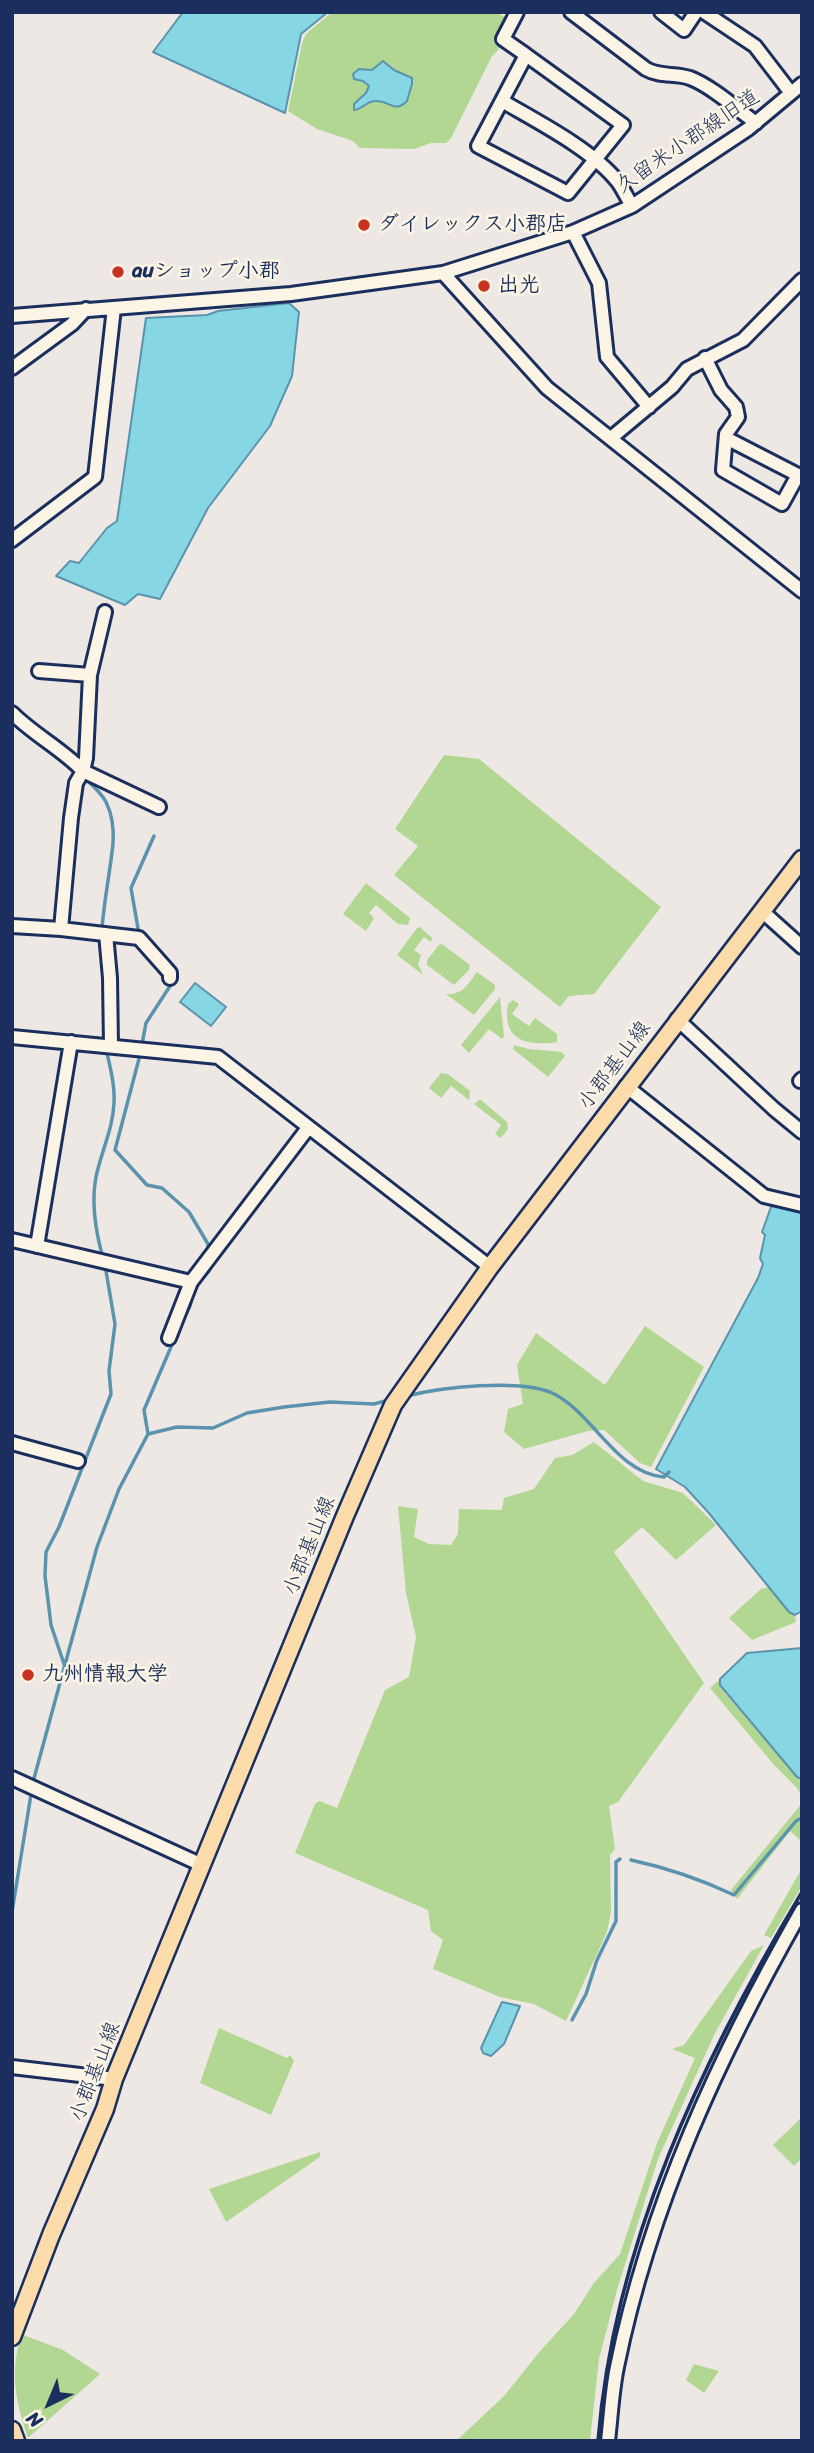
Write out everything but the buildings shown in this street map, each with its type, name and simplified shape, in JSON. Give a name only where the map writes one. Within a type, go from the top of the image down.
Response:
[{"type":"main road","name":"小郡基山線","points":[[12,2337],[51,2235],[105,2109],[114,2079],[340,1529],[398,1398],[489,1267],[802,859]]},
{"type":"main road","points":[[12,2430],[16,2441]]},
{"type":"street","points":[[517,12],[503,40],[526,55],[623,125],[568,194],[478,146],[526,55]]},
{"type":"street","points":[[570,12],[646,69],[657,74],[684,76],[696,81],[756,123]]},
{"type":"street","points":[[661,12],[684,30],[695,12]]},
{"type":"street","points":[[704,12],[757,48],[791,93]]},
{"type":"street","name":"久留米小郡線旧道","points":[[12,316],[291,294],[443,273],[573,232],[632,206],[756,123],[802,84]]},
{"type":"street","points":[[502,101],[596,161],[618,182],[632,206]]},
{"type":"street","points":[[573,232],[599,283],[607,357],[649,407]]},
{"type":"street","points":[[443,273],[547,388],[802,591]]},
{"type":"street","points":[[611,438],[672,387],[687,369],[743,340],[802,280]]},
{"type":"street","points":[[12,540],[95,477],[114,308]]},
{"type":"street","points":[[12,368],[72,324],[86,309]]},
{"type":"street","points":[[705,358],[721,390],[736,407],[738,417],[726,438],[723,470],[782,504],[798,475],[726,438]]},
{"type":"street","points":[[61,929],[76,783],[83,771],[88,733],[90,676],[105,612]]},
{"type":"street","points":[[39,671],[90,676]]},
{"type":"street","points":[[12,713],[28,729],[83,771],[159,807]]},
{"type":"street","points":[[763,912],[802,947]]},
{"type":"street","points":[[12,926],[139,937],[170,973],[170,978]]},
{"type":"street","points":[[106,934],[111,1046]]},
{"type":"street","points":[[677,1019],[802,1132]]},
{"type":"street","points":[[12,1037],[218,1057],[489,1267]]},
{"type":"street","points":[[37,1246],[71,1042]]},
{"type":"street","points":[[626,1086],[764,1196],[802,1205]]},
{"type":"street","points":[[169,1338],[191,1282],[308,1128]]},
{"type":"street","points":[[12,1240],[191,1282]]},
{"type":"street","points":[[12,1443],[78,1461]]},
{"type":"street","points":[[12,1778],[202,1865]]},
{"type":"street","points":[[608,2441],[617,2369],[641,2268],[683,2150],[754,1994],[802,1910]]},
{"type":"street","points":[[12,2067],[114,2079]]},
{"type":"green space","points":[[332,12],[495,12],[507,18],[499,34],[499,49],[492,56],[446,143],[431,143],[414,149],[360,148],[353,141],[317,129],[288,111],[306,34]]},
{"type":"green space","points":[[444,755],[479,759],[661,907],[594,994],[569,996],[560,1007],[394,875],[418,846],[395,829]]},
{"type":"green space","points":[[366,883],[410,918],[408,925],[398,924],[376,905],[369,913],[374,918],[366,931],[343,914]]},
{"type":"green space","points":[[420,927],[432,938],[431,942],[424,937],[414,950],[421,955],[418,964],[423,975],[397,955]]},
{"type":"green space","points":[[442,944],[470,965],[469,970],[454,985],[427,965],[427,960]]},
{"type":"green space","points":[[477,972],[495,985],[495,989],[474,1015],[446,994],[461,991]]},
{"type":"green space","points":[[500,997],[504,1036],[502,1039],[489,1029],[469,1053],[461,1045]]},
{"type":"green space","points":[[513,1000],[519,1004],[512,1014],[529,1026],[535,1018],[557,1034],[557,1042],[527,1042],[515,1036],[507,1020],[508,1004]]},
{"type":"green space","points":[[514,1045],[561,1052],[565,1056],[548,1077],[513,1049]]},
{"type":"green space","points":[[441,1073],[448,1074],[470,1091],[469,1100],[451,1086],[441,1098],[429,1088]]},
{"type":"green space","points":[[479,1100],[507,1122],[508,1129],[501,1138],[495,1134],[501,1125],[474,1104]]},
{"type":"green space","points":[[645,1326],[704,1367],[651,1467],[640,1463],[604,1430],[588,1431],[524,1449],[504,1432],[508,1409],[523,1404],[517,1365],[536,1333],[605,1385]]},
{"type":"green space","points":[[594,1442],[643,1481],[683,1493],[716,1525],[676,1560],[642,1527],[614,1552],[704,1683],[618,1802],[609,1806],[615,1849],[610,1855],[611,1912],[607,1932],[566,2021],[534,2004],[500,1997],[433,1969],[443,1940],[431,1931],[428,1910],[295,1853],[315,1804],[319,1801],[337,1808],[385,1690],[409,1677],[416,1637],[406,1593],[398,1506],[418,1509],[414,1537],[429,1544],[451,1545],[458,1534],[459,1509],[502,1510],[504,1498],[534,1489],[555,1458],[572,1455]]},
{"type":"green space","points":[[769,1587],[788,1612],[795,1615],[796,1622],[752,1640],[729,1618],[761,1589]]},
{"type":"green space","points":[[720,1679],[724,1692],[797,1777],[802,1779],[802,1797],[710,1688]]},
{"type":"green space","points":[[802,1803],[802,1842],[790,1831],[737,1899],[731,1890]]},
{"type":"green space","points":[[802,1868],[802,1886],[771,1938],[764,1935]]},
{"type":"green space","points":[[764,1945],[715,2033],[658,2159],[617,2290],[599,2359],[590,2441],[456,2441],[504,2396],[574,2314],[594,2283],[620,2254],[657,2143],[695,2058],[672,2049],[684,2045],[751,1951]]},
{"type":"green space","points":[[219,2028],[287,2058],[290,2055],[294,2061],[271,2115],[200,2083]]},
{"type":"green space","points":[[802,2117],[802,2158],[794,2166],[773,2145]]},
{"type":"green space","points":[[320,2152],[320,2157],[226,2222],[209,2189]]},
{"type":"green space","points":[[21,2334],[63,2350],[100,2374],[28,2438],[20,2411],[15,2375]]},
{"type":"green space","points":[[694,2364],[719,2371],[704,2393],[686,2380]]},
{"type":"water","points":[[183,12],[328,12],[301,34],[285,113],[153,52]]},
{"type":"water","points":[[383,61],[394,70],[412,78],[407,101],[403,105],[395,106],[372,101],[354,110],[354,104],[366,93],[369,86],[354,79],[353,74],[359,69],[372,70]]},
{"type":"water","points":[[289,303],[299,312],[292,376],[270,426],[208,508],[160,599],[138,594],[125,605],[56,576],[70,561],[79,563],[107,528],[117,521],[146,318],[207,315],[218,311]]},
{"type":"water","points":[[195,983],[226,1007],[211,1026],[180,1002]]},
{"type":"water","points":[[772,1204],[802,1209],[802,1611],[795,1615],[789,1612],[685,1487],[656,1469],[758,1278],[763,1264],[760,1258],[765,1235],[762,1232]]},
{"type":"water","points":[[802,1648],[802,1779],[797,1777],[720,1685],[720,1679],[747,1653]]},
{"type":"water","points":[[502,2002],[520,2006],[504,2044],[491,2056],[483,2053],[481,2048]]},
{"type":"waterway","points":[[12,721],[89,782],[106,802],[112,822],[113,844],[102,929]]},
{"type":"waterway","points":[[139,934],[131,888],[154,836]]},
{"type":"waterway","points":[[172,983],[146,1023],[115,1150],[147,1185],[162,1188],[189,1212],[208,1244],[208,1251]]},
{"type":"waterway","points":[[103,1258],[96,1228],[94,1197],[96,1177],[114,1103],[106,1049]]},
{"type":"waterway","points":[[64,1664],[51,1625],[45,1576],[46,1552],[59,1527],[111,1394],[109,1371],[115,1324],[105,1265]]},
{"type":"waterway","points":[[180,1326],[190,1306],[194,1287],[209,1271],[209,1265]]},
{"type":"waterway","points":[[12,1912],[33,1782],[97,1547],[119,1489],[148,1434],[144,1410],[174,1340]]},
{"type":"waterway","points":[[407,1396],[459,1387],[499,1385],[550,1392],[579,1412],[631,1465],[664,1477],[669,1472]]},
{"type":"waterway","points":[[148,1434],[177,1427],[213,1428],[247,1413],[284,1407],[330,1402],[374,1404],[389,1400]]},
{"type":"waterway","points":[[631,1860],[684,1874],[734,1895],[796,1821],[802,1818]]},
{"type":"waterway","points":[[572,2020],[586,1994],[597,1960],[616,1921],[616,1862],[620,1859]]},
{"type":"railway","points":[[598,2441],[607,2367],[623,2295],[643,2225],[668,2155],[730,2021],[802,1892]]},
{"type":"place","name":"ダイレックス小郡店","points":[[364,225]]},
{"type":"place","name":"auショップ小郡","points":[[118,272]]},
{"type":"place","name":"出光","points":[[484,286]]},
{"type":"place","name":"九州情報大学","points":[[28,1675]]}]
